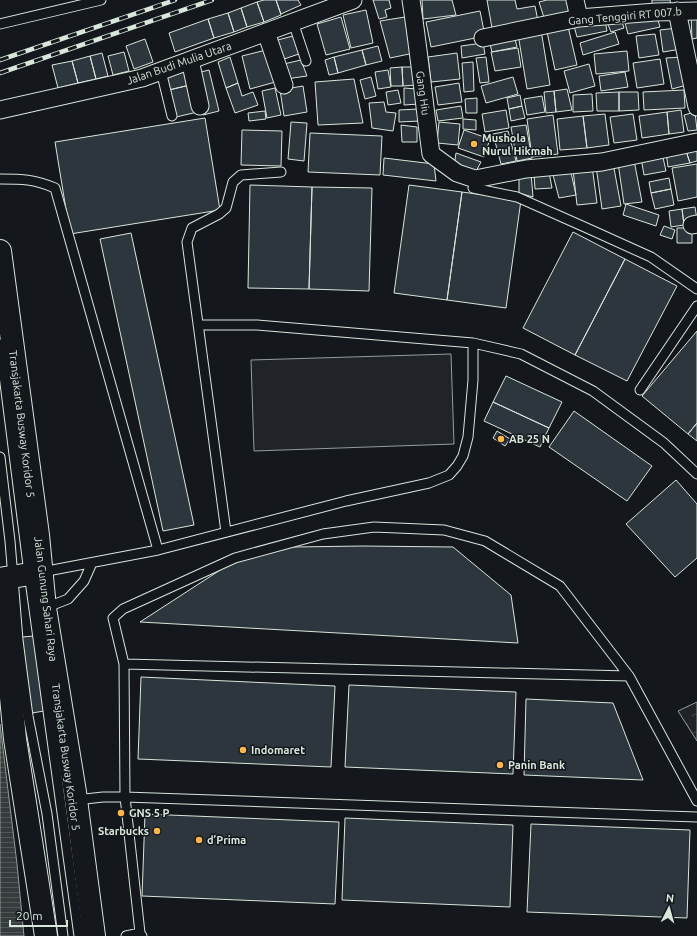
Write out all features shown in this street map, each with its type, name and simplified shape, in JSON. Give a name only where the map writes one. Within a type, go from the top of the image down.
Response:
[{"type":"main road","name":"Jalan Gunung Sahari Raya","points":[[0,256],[38,535],[17,576],[4,675],[46,936]]},
{"type":"main road","name":"Jalan Gunung Sahari Raya","points":[[17,576],[45,608],[76,800],[94,936]]},
{"type":"street","name":"Jalan Budi Mulia Utara","points":[[0,110],[142,78],[353,0]]},
{"type":"street","name":"Gang Hiu","points":[[411,0],[431,154],[457,173],[475,179],[526,169],[602,162],[697,142]]},
{"type":"street","points":[[575,0],[579,18]]},
{"type":"street","points":[[677,11],[697,107]]},
{"type":"street","name":"Gang Tenggiri RT 007.b","points":[[483,38],[579,18],[697,11]]},
{"type":"street","points":[[266,32],[284,85]]},
{"type":"street","points":[[190,60],[200,106]]},
{"type":"lane","points":[[0,24],[101,0]]},
{"type":"lane","points":[[293,22],[306,61]]},
{"type":"lane","points":[[161,71],[172,116]]},
{"type":"lane","points":[[226,532],[187,242],[192,228],[219,214],[226,208],[234,182],[241,175],[281,172]]},
{"type":"lane","points":[[0,179],[33,180],[55,188],[158,550]]},
{"type":"lane","points":[[473,188],[516,197],[589,229],[651,257],[697,289]]},
{"type":"lane","points":[[640,390],[697,306]]},
{"type":"lane","points":[[198,325],[257,325],[473,343],[521,354],[593,391],[664,442],[697,474]]},
{"type":"lane","points":[[17,576],[158,550],[346,501],[429,483],[449,475],[463,456],[468,437],[473,380],[473,343]]},
{"type":"lane","name":"Transjakarta Busway Koridor 5","points":[[0,344],[17,576],[18,640],[25,693],[47,814],[63,936]]},
{"type":"lane","name":"Transjakarta Busway Koridor 5","points":[[0,457],[10,540],[79,936]]},
{"type":"lane","points":[[126,936],[141,934],[125,797],[124,664],[114,618],[123,608],[235,558],[323,534],[374,527],[444,530],[485,541],[560,586],[629,676],[697,801]]},
{"type":"lane","points":[[45,608],[68,599],[84,582],[92,563]]},
{"type":"lane","points":[[124,664],[629,676]]},
{"type":"lane","points":[[76,800],[103,797],[125,797],[697,817]]},
{"type":"green space","points":[[451,354],[454,444],[254,451],[251,360]]},
{"type":"green space","points":[[697,702],[697,741],[678,711]]},
{"type":"shaded area","points":[[0,724],[17,864],[24,936],[0,936]]},
{"type":"building","points":[[264,0],[276,0],[281,15],[264,22],[257,2]]},
{"type":"building","points":[[276,0],[298,0],[301,5],[281,14]]},
{"type":"building","points":[[373,0],[389,0],[391,8],[385,10],[387,17],[379,19]]},
{"type":"building","points":[[422,0],[452,0],[456,15],[423,19]]},
{"type":"building","points":[[487,0],[515,0],[517,9],[535,6],[538,21],[492,28]]},
{"type":"building","points":[[547,0],[569,0],[574,15],[546,24],[539,2]]},
{"type":"building","points":[[652,0],[670,0],[671,7],[652,9]]},
{"type":"building","points":[[257,2],[264,22],[247,27],[241,8]]},
{"type":"building","points":[[241,8],[247,27],[234,32],[228,13]]},
{"type":"building","points":[[366,10],[373,43],[351,48],[343,15]]},
{"type":"building","points":[[480,11],[485,36],[431,47],[426,22]]},
{"type":"building","points":[[228,13],[234,32],[214,38],[208,19]]},
{"type":"building","points":[[656,13],[660,27],[628,34],[624,19]]},
{"type":"building","points":[[691,14],[697,14],[697,38],[692,39]]},
{"type":"building","points":[[341,17],[350,49],[326,55],[317,24]]},
{"type":"building","points":[[405,17],[414,53],[390,58],[380,21]]},
{"type":"building","points":[[208,19],[214,38],[175,52],[169,33]]},
{"type":"building","points":[[621,19],[624,28],[611,32],[607,22]]},
{"type":"building","points":[[605,20],[607,31],[577,37],[574,26]]},
{"type":"building","points":[[567,22],[577,65],[555,70],[546,27]]},
{"type":"building","points":[[677,28],[681,49],[663,52],[660,30]]},
{"type":"building","points":[[541,30],[550,85],[527,89],[518,34]]},
{"type":"building","points":[[615,32],[619,44],[583,55],[580,43]]},
{"type":"building","points":[[655,34],[659,55],[639,58],[636,36]]},
{"type":"building","points":[[514,35],[517,47],[492,52],[489,40]]},
{"type":"building","points":[[293,36],[299,54],[281,60],[274,41]]},
{"type":"building","points":[[145,39],[153,62],[134,69],[126,46]]},
{"type":"building","points":[[483,43],[485,54],[462,58],[461,46]]},
{"type":"building","points":[[378,46],[382,61],[366,65],[362,50]]},
{"type":"building","points":[[518,48],[521,67],[495,71],[491,52]]},
{"type":"building","points":[[270,49],[279,81],[250,89],[242,56]]},
{"type":"building","points":[[362,50],[366,65],[338,73],[334,57]]},
{"type":"building","points":[[627,51],[629,71],[596,74],[594,54]]},
{"type":"building","points":[[124,52],[129,71],[113,75],[108,56]]},
{"type":"building","points":[[102,53],[108,76],[96,79],[90,56]]},
{"type":"building","points":[[457,53],[460,79],[431,82],[428,57]]},
{"type":"building","points":[[90,56],[96,79],[78,83],[72,61]]},
{"type":"building","points":[[230,57],[238,83],[226,88],[218,62]]},
{"type":"building","points":[[334,57],[338,73],[329,75],[325,60]]},
{"type":"building","points":[[486,57],[489,82],[480,83],[476,58]]},
{"type":"building","points":[[682,57],[687,85],[672,89],[666,58]]},
{"type":"building","points":[[660,59],[664,84],[637,88],[633,63]]},
{"type":"building","points":[[301,60],[307,76],[286,79],[284,64]]},
{"type":"building","points":[[72,61],[78,83],[58,88],[52,65]]},
{"type":"building","points":[[473,62],[474,91],[464,92],[462,63]]},
{"type":"building","points":[[589,64],[595,86],[570,93],[564,71]]},
{"type":"building","points":[[190,67],[194,84],[169,90],[165,73]]},
{"type":"building","points":[[402,67],[403,86],[391,86],[390,68]]},
{"type":"building","points":[[402,67],[416,67],[417,85],[403,86]]},
{"type":"building","points":[[209,70],[219,111],[203,115],[193,74]]},
{"type":"building","points":[[388,70],[391,87],[378,89],[375,72]]},
{"type":"building","points":[[625,72],[628,87],[601,91],[599,76]]},
{"type":"building","points":[[371,77],[376,96],[365,99],[360,80]]},
{"type":"building","points":[[513,77],[518,94],[486,103],[481,86]]},
{"type":"building","points":[[354,79],[363,123],[318,125],[315,82]]},
{"type":"building","points":[[238,83],[242,96],[253,92],[258,105],[235,113],[226,88]]},
{"type":"building","points":[[459,83],[462,102],[438,105],[435,87]]},
{"type":"building","points":[[194,84],[202,111],[176,117],[169,90]]},
{"type":"building","points":[[303,86],[307,112],[284,116],[280,90]]},
{"type":"building","points":[[275,88],[281,115],[267,118],[262,91]]},
{"type":"building","points":[[404,88],[417,89],[419,104],[404,105]]},
{"type":"building","points":[[567,89],[572,110],[556,112],[554,91]]},
{"type":"building","points":[[398,90],[401,103],[388,105],[386,92]]},
{"type":"building","points":[[684,90],[685,108],[644,110],[643,92]]},
{"type":"building","points":[[554,91],[556,112],[546,113],[544,92]]},
{"type":"building","points":[[619,92],[638,92],[639,110],[619,111]]},
{"type":"building","points":[[619,92],[619,111],[597,111],[596,93]]},
{"type":"building","points":[[592,94],[593,111],[573,112],[573,95]]},
{"type":"building","points":[[520,95],[522,106],[509,109],[507,98]]},
{"type":"building","points":[[542,96],[545,112],[527,115],[524,99]]},
{"type":"building","points":[[477,98],[477,113],[466,113],[465,99]]},
{"type":"building","points":[[384,102],[386,112],[396,113],[393,131],[372,128],[369,103]]},
{"type":"building","points":[[461,106],[463,118],[438,121],[436,110]]},
{"type":"building","points":[[522,106],[525,118],[511,121],[509,109]]},
{"type":"building","points":[[419,109],[420,121],[399,122],[399,110]]},
{"type":"building","points":[[506,110],[509,128],[485,132],[482,114]]},
{"type":"building","points":[[681,110],[684,132],[669,134],[667,112]]},
{"type":"building","points":[[265,111],[266,119],[249,121],[248,113]]},
{"type":"building","points":[[667,112],[669,134],[642,138],[639,116]]},
{"type":"building","points":[[695,112],[697,130],[688,131],[684,115]]},
{"type":"building","points":[[605,114],[609,145],[587,148],[583,116]]},
{"type":"building","points":[[633,114],[637,140],[614,143],[610,117]]},
{"type":"building","points":[[553,115],[558,154],[532,157],[527,119]]},
{"type":"building","points":[[583,116],[587,148],[560,150],[557,119]]},
{"type":"building","points":[[205,118],[220,210],[70,234],[55,142]]},
{"type":"building","points":[[463,119],[476,120],[476,130],[463,129]]},
{"type":"building","points":[[291,122],[307,123],[304,161],[288,159]]},
{"type":"building","points":[[439,122],[460,124],[458,145],[437,143]]},
{"type":"building","points":[[401,125],[417,127],[417,142],[402,142]]},
{"type":"building","points":[[526,125],[532,158],[517,161],[511,127]]},
{"type":"building","points":[[242,130],[282,131],[281,166],[241,165]]},
{"type":"building","name":"Mushola Nurul Hikmah","points":[[464,130],[490,139],[484,157],[458,148]]},
{"type":"building","points":[[508,131],[516,161],[501,164],[493,134]]},
{"type":"building","points":[[310,133],[382,136],[380,175],[308,172]]},
{"type":"building","points":[[697,145],[697,161],[690,163],[685,148]]},
{"type":"building","points":[[685,148],[690,163],[668,167],[666,152]]},
{"type":"building","points":[[456,153],[481,162],[474,175],[454,166]]},
{"type":"building","points":[[662,153],[666,171],[644,175],[641,158]]},
{"type":"building","points":[[384,158],[434,164],[436,181],[383,175]]},
{"type":"building","points":[[634,160],[642,202],[624,204],[618,163]]},
{"type":"building","points":[[613,163],[621,206],[602,209],[596,166]]},
{"type":"building","points":[[697,164],[697,197],[678,201],[672,168]]},
{"type":"building","points":[[592,166],[597,203],[577,205],[573,169]]},
{"type":"building","points":[[570,168],[576,195],[559,198],[552,171]]},
{"type":"building","points":[[549,172],[552,188],[535,189],[534,174]]},
{"type":"building","points":[[519,173],[531,173],[533,197],[519,193]]},
{"type":"building","points":[[669,178],[671,189],[651,193],[649,182]]},
{"type":"building","points":[[250,185],[312,187],[309,289],[248,288]]},
{"type":"building","points":[[409,185],[462,192],[447,300],[394,293]]},
{"type":"building","points":[[312,187],[372,188],[369,291],[309,289]]},
{"type":"building","points":[[671,189],[674,205],[655,209],[651,193]]},
{"type":"building","points":[[462,192],[521,200],[506,308],[447,300]]},
{"type":"building","points":[[626,204],[659,215],[656,226],[623,215]]},
{"type":"building","points":[[695,207],[697,220],[684,225],[682,209]]},
{"type":"building","points":[[682,209],[684,225],[671,227],[669,211]]},
{"type":"building","points":[[664,226],[675,230],[672,239],[660,235]]},
{"type":"building","points":[[677,228],[692,228],[692,243],[677,243]]},
{"type":"building","points":[[573,232],[625,259],[575,355],[523,328]]},
{"type":"building","points":[[131,233],[194,525],[163,531],[100,239]]},
{"type":"building","points":[[625,259],[677,286],[627,381],[575,355]]},
{"type":"building","points":[[697,331],[697,423],[688,434],[642,396]]},
{"type":"building","points":[[506,376],[562,402],[549,428],[493,402]]},
{"type":"building","points":[[493,402],[549,428],[540,447],[484,421]]},
{"type":"building","points":[[574,411],[652,466],[627,501],[549,447]]},
{"type":"building","points":[[697,423],[697,441],[688,434]]},
{"type":"building","name":"AB 25 N","points":[[497,431],[510,439],[505,446],[493,438]]},
{"type":"building","points":[[676,480],[697,504],[697,558],[675,577],[626,524]]},
{"type":"building","points":[[293,547],[453,547],[511,595],[518,643],[140,622],[231,563]]},
{"type":"building","points":[[34,636],[44,711],[32,713],[22,637]]},
{"type":"building","points":[[141,677],[335,686],[331,767],[138,759]]},
{"type":"building","points":[[349,685],[516,692],[513,774],[345,767]]},
{"type":"building","points":[[526,699],[613,703],[643,780],[524,775]]},
{"type":"building","points":[[145,814],[339,822],[335,904],[142,896]]},
{"type":"building","points":[[345,818],[513,825],[510,907],[342,900]]},
{"type":"building","points":[[531,824],[690,830],[687,918],[527,912]]},
{"type":"railway","points":[[0,60],[175,0]]},
{"type":"railway","points":[[0,73],[212,0]]},
{"type":"place","name":"Mushola Nurul Hikmah","points":[[474,144]]},
{"type":"place","name":"AB 25 N","points":[[501,439]]},
{"type":"place","name":"Indomaret","points":[[243,750]]},
{"type":"place","name":"Panin Bank","points":[[500,765]]},
{"type":"place","name":"GNS 5 P","points":[[121,813]]},
{"type":"place","name":"Starbucks","points":[[157,831]]},
{"type":"place","name":"d’Prima","points":[[199,840]]}]
